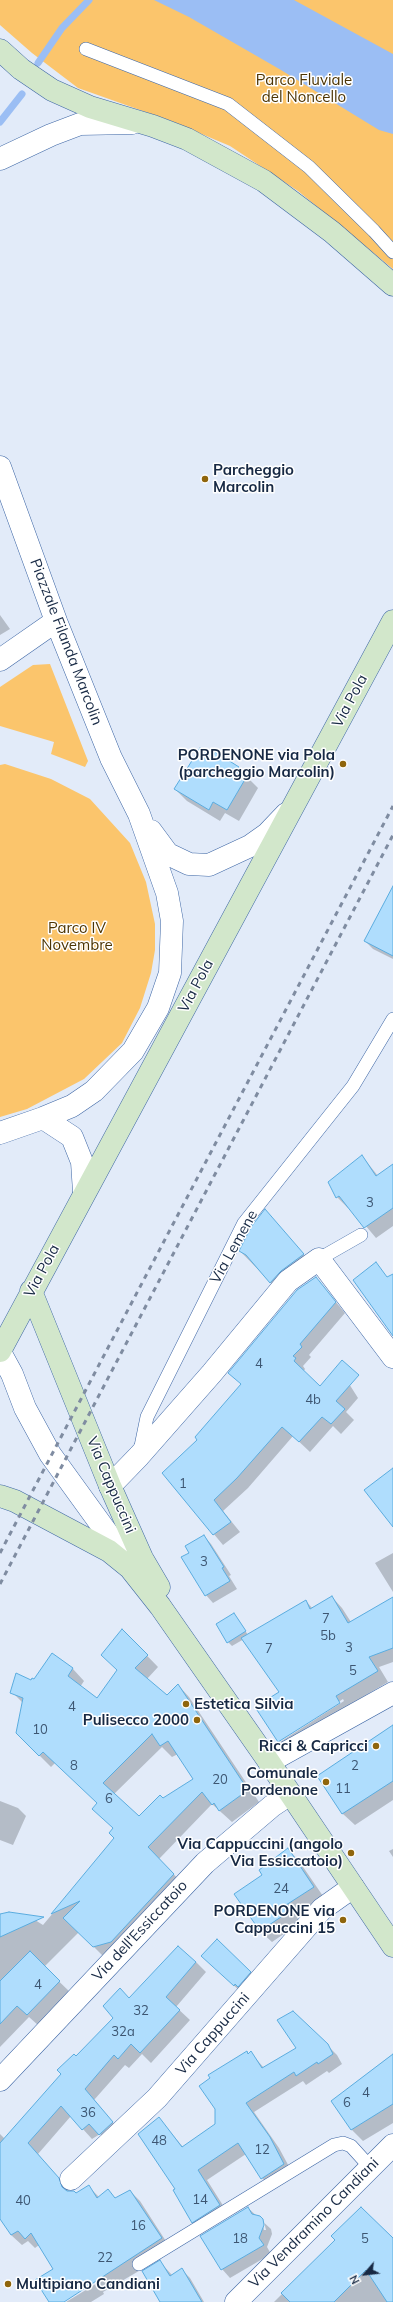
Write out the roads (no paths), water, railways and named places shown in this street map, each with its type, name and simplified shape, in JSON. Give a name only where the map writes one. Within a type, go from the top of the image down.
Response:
[{"type":"main road","points":[[0,50],[29,75],[49,88],[90,107],[153,126],[213,152],[264,181],[310,214],[391,278]]},
{"type":"main road","name":"Via Pola","points":[[0,1352],[84,1192],[393,622]]},
{"type":"main road","name":"Via Cappuccini","points":[[31,1291],[110,1486],[142,1558],[206,1671]]},
{"type":"main road","name":"Via Cappuccini","points":[[0,1496],[15,1501],[109,1551],[130,1568],[206,1671],[393,1946]]},
{"type":"street","points":[[0,159],[51,135],[80,124],[122,122],[153,126]]},
{"type":"street","name":"Piazzale Filanda Marcolin","points":[[0,467],[56,621],[111,758],[139,814],[168,900],[172,921],[170,973],[158,1008],[133,1051],[94,1091],[72,1106],[4,1133]]},
{"type":"street","points":[[0,660],[56,621]]},
{"type":"street","name":"Piazzale Filanda Marcolin","points":[[139,814],[168,854],[189,864],[209,865],[250,846],[267,834],[292,807]]},
{"type":"street","points":[[43,1118],[72,1137],[82,1162],[84,1192]]},
{"type":"street","points":[[110,1486],[139,1456],[288,1281],[319,1259],[393,1357]]},
{"type":"street","name":"Via Cappuccini","points":[[0,1352],[12,1374],[25,1408],[50,1454],[113,1540],[130,1568]]},
{"type":"street","points":[[269,1762],[393,1693]]},
{"type":"street","name":"Via dell'Essiccatoio","points":[[0,2080],[205,1863],[272,1806],[290,1794]]},
{"type":"street","name":"Via Cappuccini","points":[[71,2179],[157,2098],[322,1909],[353,1887]]},
{"type":"street","name":"Via Vendramino Candiani","points":[[236,2302],[393,2145]]},
{"type":"lane","points":[[86,49],[228,104],[310,167],[393,252]]},
{"type":"lane","name":"Via Lemene","points":[[139,1456],[147,1417],[244,1223],[353,1086],[393,1019]]},
{"type":"lane","points":[[319,1259],[361,1235]]},
{"type":"lane","points":[[139,2264],[334,2145],[343,2143],[350,2146],[370,2167]]},
{"type":"water","points":[[154,0],[294,0],[393,54],[393,134],[379,130],[281,70],[189,17]]},
{"type":"waterway","points":[[38,63],[62,28],[89,0]]},
{"type":"waterway","points":[[0,122],[22,94]]},
{"type":"railway","points":[[0,1553],[393,806]]},
{"type":"railway","points":[[0,1584],[393,835]]},
{"type":"place","name":"Parcheggio Marcolin","points":[[205,479]]},
{"type":"place","name":"PORDENONE via Pola (parcheggio Marcolin)","points":[[343,764]]},
{"type":"place","name":"Estetica Silvia","points":[[186,1704]]},
{"type":"place","name":"Pulisecco 2000","points":[[197,1720]]},
{"type":"place","name":"Ricci & Capricci","points":[[376,1746]]},
{"type":"place","name":"Comunale Pordenone","points":[[326,1782]]},
{"type":"place","name":"Via Cappuccini (angolo Via Essiccatoio)","points":[[351,1853]]},
{"type":"place","name":"PORDENONE via Cappuccini 15","points":[[343,1920]]},
{"type":"place","name":"Multipiano Candiani","points":[[8,2284]]},
{"type":"park label","name":"Parco Fluviale del Noncello","points":[[304,88]]},
{"type":"park label","name":"Parco IV Novembre","points":[[77,936]]}]
